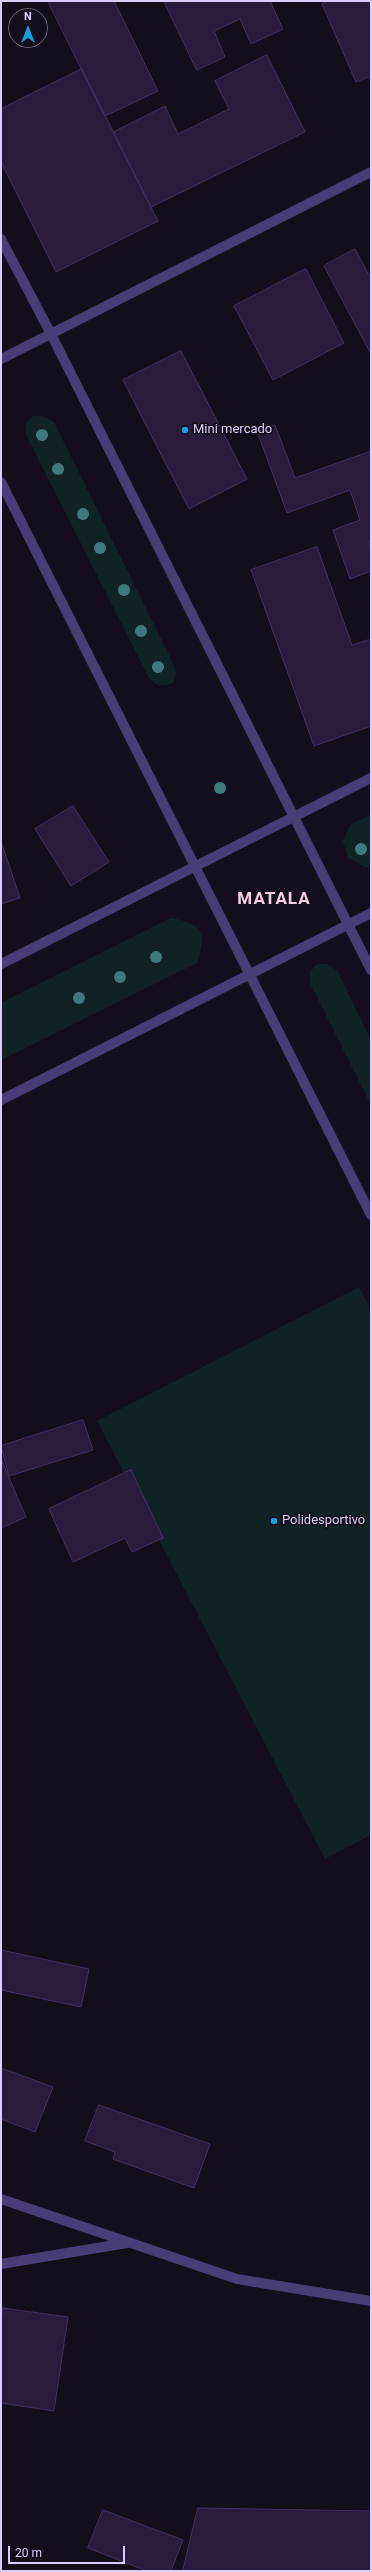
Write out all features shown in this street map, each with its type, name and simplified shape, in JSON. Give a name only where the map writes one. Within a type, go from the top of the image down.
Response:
[{"type":"street","points":[[1,359],[371,172]]},
{"type":"street","points":[[1,239],[51,334],[371,970]]},
{"type":"street","points":[[1,482],[371,1215]]},
{"type":"street","points":[[1,964],[371,778]]},
{"type":"street","points":[[1,1100],[371,913]]},
{"type":"street","points":[[1,2199],[237,2279],[371,2301]]},
{"type":"street","points":[[1,2264],[128,2242]]},
{"type":"shaded area","points":[[33,416],[43,416],[54,422],[175,667],[176,675],[173,683],[157,685],[149,678],[26,435],[26,423]]},
{"type":"shaded area","points":[[371,814],[371,867],[365,867],[348,858],[343,841],[350,825]]},
{"type":"shaded area","points":[[171,918],[190,923],[200,932],[202,944],[197,963],[1,1060],[1,1003]]},
{"type":"shaded area","points":[[317,964],[327,964],[337,970],[371,1040],[371,1105],[310,983],[310,972]]},
{"type":"shaded area","points":[[359,1287],[371,1310],[371,1835],[325,1859],[97,1421]]},
{"type":"building","points":[[48,1],[114,1],[158,91],[105,116]]},
{"type":"building","points":[[164,1],[270,1],[283,29],[251,44],[240,19],[214,31],[225,57],[197,70]]},
{"type":"building","points":[[328,1],[371,1],[371,76],[356,82],[322,4]]},
{"type":"building","points":[[267,55],[305,132],[151,207],[113,132],[165,106],[178,134],[229,109],[215,81]]},
{"type":"building","points":[[82,69],[158,221],[56,272],[1,162],[1,109]]},
{"type":"building","points":[[355,249],[371,279],[371,354],[324,266]]},
{"type":"building","points":[[306,269],[344,343],[273,380],[234,306]]},
{"type":"building","name":"Mini mercado","points":[[181,351],[247,479],[189,509],[123,380]]},
{"type":"building","points":[[275,425],[295,478],[371,451],[371,541],[368,542],[371,549],[371,571],[350,579],[333,530],[360,520],[350,490],[287,513],[257,431]]},
{"type":"building","points":[[317,547],[352,645],[371,639],[371,726],[314,746],[251,570]]},
{"type":"building","points":[[73,806],[109,862],[71,886],[35,829]]},
{"type":"building","points":[[1,841],[20,898],[1,904]]},
{"type":"building","points":[[83,1420],[93,1450],[9,1476],[1,1446]]},
{"type":"building","points":[[1,1459],[26,1517],[1,1528]]},
{"type":"building","points":[[131,1470],[163,1538],[132,1552],[125,1538],[73,1562],[49,1509]]},
{"type":"building","points":[[1,1950],[89,1969],[81,2007],[1,1990]]},
{"type":"building","points":[[1,2068],[53,2087],[35,2132],[1,2119]]},
{"type":"building","points":[[99,2105],[210,2144],[194,2188],[113,2159],[115,2152],[85,2141]]},
{"type":"building","points":[[3,2308],[68,2317],[54,2411],[1,2403],[1,2323]]},
{"type":"building","points":[[198,2508],[371,2511],[371,2571],[183,2571]]},
{"type":"building","points":[[103,2510],[183,2540],[171,2571],[147,2571],[88,2548]]},
{"type":"place","name":"Mini mercado","points":[[185,430]]},
{"type":"place","name":"Polidesportivo","points":[[274,1521]]},
{"type":"district","name":"MATALA","points":[[274,900]]}]
